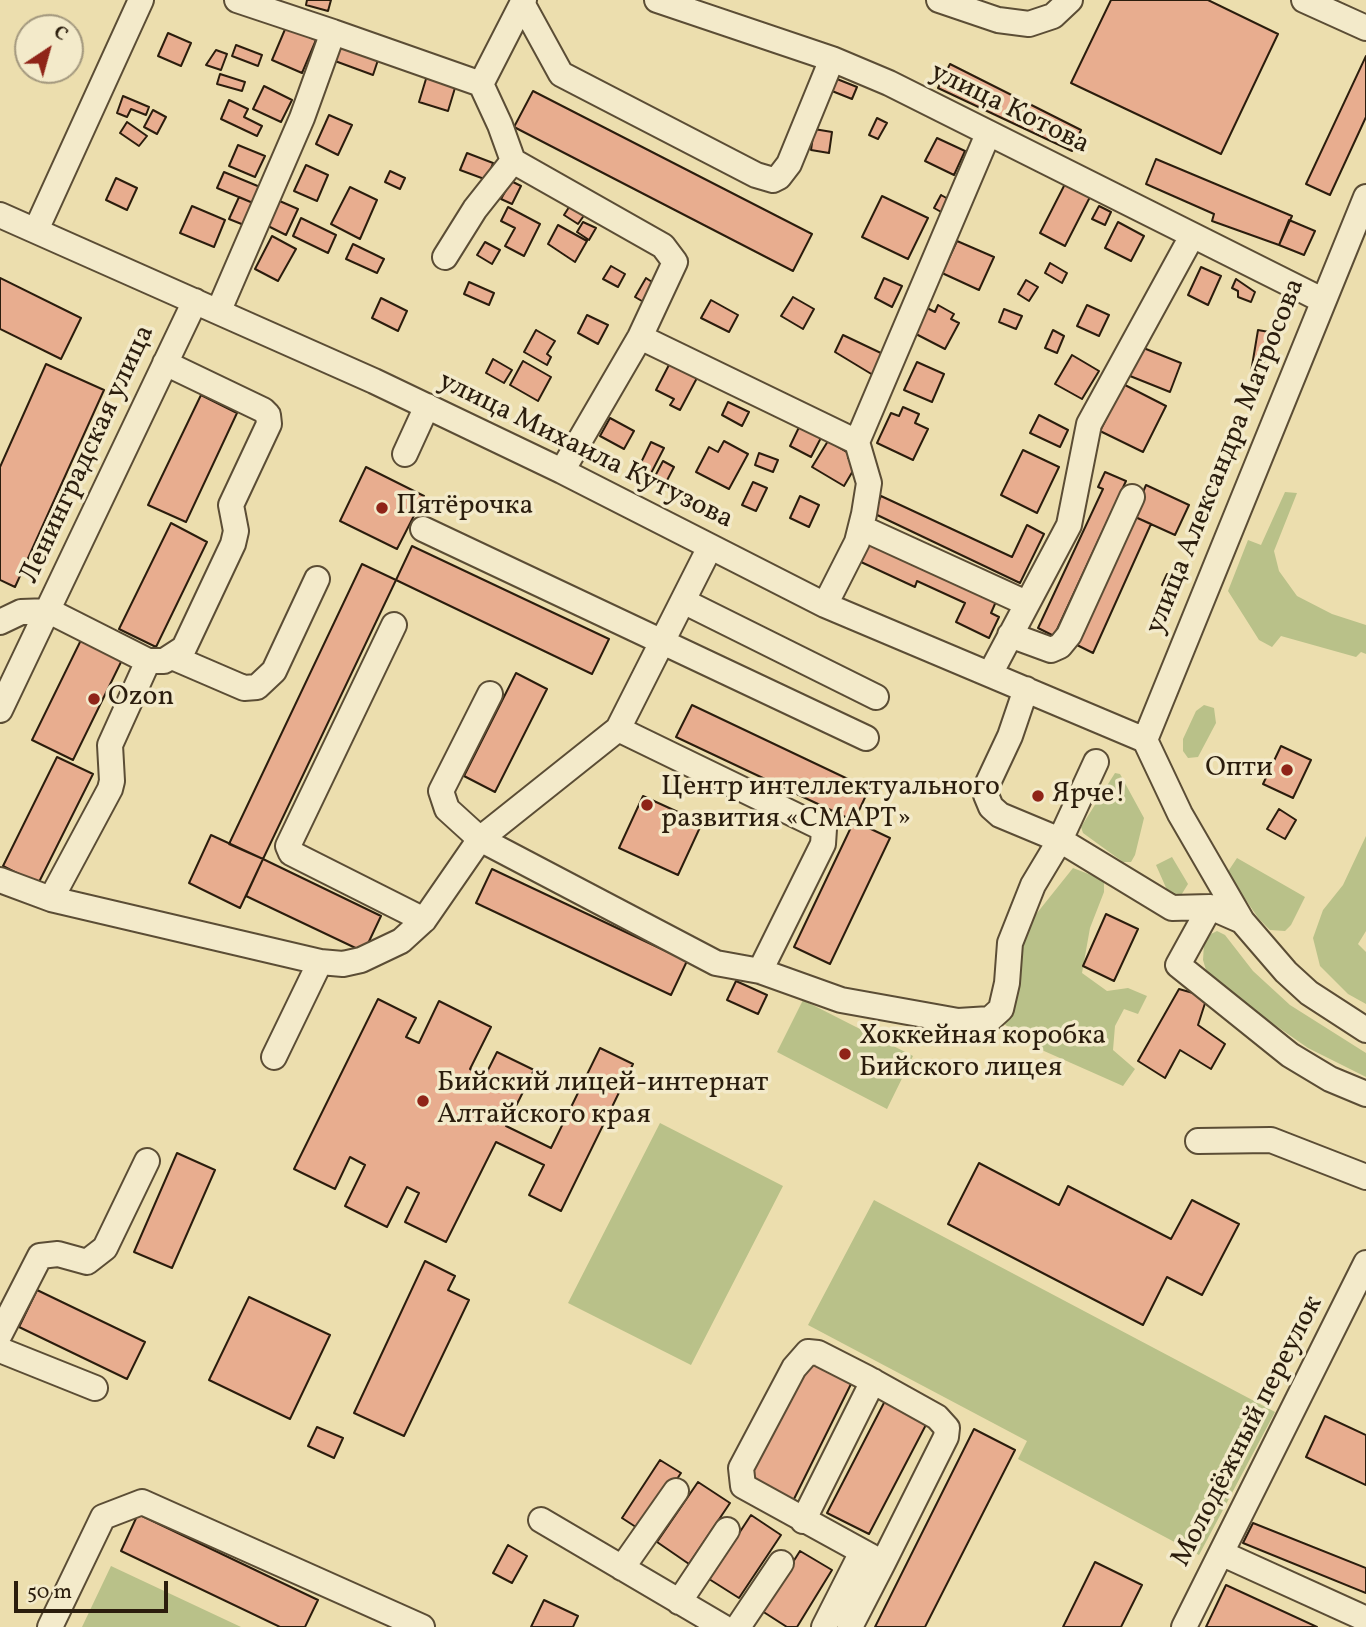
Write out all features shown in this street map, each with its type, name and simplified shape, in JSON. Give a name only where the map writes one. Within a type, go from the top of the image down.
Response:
[{"type":"street","points":[[36,230],[141,0]]},
{"type":"street","points":[[237,0],[481,84],[513,161],[670,252],[675,262],[640,337],[562,471]]},
{"type":"street","name":"улица Котова","points":[[657,0],[832,59],[888,83],[1322,300]]},
{"type":"street","points":[[939,0],[998,20],[1029,23],[1053,16],[1070,0]]},
{"type":"street","points":[[1304,0],[1366,28]]},
{"type":"street","points":[[481,84],[523,1]]},
{"type":"street","points":[[523,1],[561,74],[756,175],[773,180],[779,177],[789,164],[832,59]]},
{"type":"street","points":[[219,310],[302,118],[333,32]]},
{"type":"street","points":[[825,605],[862,528],[869,483],[857,442],[988,134]]},
{"type":"street","points":[[445,257],[475,209],[513,161]]},
{"type":"street","name":"улица Александра Матросова","points":[[1145,740],[1366,197]]},
{"type":"street","name":"улица Михаила Кутузова","points":[[0,215],[219,310],[428,406],[825,605],[1145,740]]},
{"type":"street","points":[[990,674],[1026,603],[1054,556],[1074,511],[1089,424],[1192,236]]},
{"type":"street","name":"Ленинградская улица","points":[[0,710],[195,301]]},
{"type":"street","points":[[640,337],[857,442]]},
{"type":"street","points":[[51,899],[110,789],[110,745],[160,659],[184,648],[233,544],[236,531],[231,505],[269,424],[268,415],[263,410],[165,363]]},
{"type":"street","points":[[405,454],[428,406]]},
{"type":"street","points":[[1010,635],[1051,650],[1064,641],[1132,497]]},
{"type":"street","points":[[862,528],[1026,603]]},
{"type":"street","points":[[423,529],[866,738]]},
{"type":"street","points":[[0,880],[51,899],[320,962],[353,963],[401,941],[424,920],[480,839],[618,729],[710,547]]},
{"type":"street","points":[[0,622],[21,612],[49,611],[160,659],[244,688],[257,687],[274,671],[317,579]]},
{"type":"street","points":[[683,601],[876,697]]},
{"type":"street","points":[[394,625],[288,846],[291,853],[424,920]]},
{"type":"street","points":[[1026,689],[1010,736],[986,785],[986,795],[991,807],[1000,815],[1060,841],[1172,908],[1210,907],[1242,921]]},
{"type":"street","points":[[490,694],[441,791],[447,809],[480,839],[716,963],[760,971],[841,1000],[958,1021],[990,1019],[1001,1009],[1007,983],[1010,943],[1033,885],[1060,841],[1096,762]]},
{"type":"street","points":[[618,729],[824,830],[823,844],[760,971]]},
{"type":"street","points":[[1145,740],[1180,814],[1242,921],[1286,972],[1309,993],[1366,1030]]},
{"type":"street","points":[[1210,907],[1178,965],[1290,1055],[1330,1079],[1366,1094]]},
{"type":"street","points":[[274,1056],[320,962]]},
{"type":"street","points":[[1198,1141],[1271,1140],[1366,1177]]},
{"type":"street","points":[[0,1334],[40,1256],[58,1254],[87,1262],[105,1248],[147,1161]]},
{"type":"street","name":"Молодёжный переулок","points":[[1184,1627],[1223,1554],[1366,1264]]},
{"type":"street","points":[[0,1350],[95,1388]]},
{"type":"street","points":[[824,1627],[872,1557],[946,1437],[947,1428],[937,1417],[873,1381],[818,1353],[808,1352],[794,1368],[741,1468],[743,1486],[872,1557]]},
{"type":"street","points":[[803,1521],[873,1381]]},
{"type":"street","points":[[622,1568],[676,1491]]},
{"type":"street","points":[[50,1627],[103,1517],[142,1502],[422,1627]]},
{"type":"street","points":[[541,1520],[679,1602],[699,1621],[723,1627]]},
{"type":"street","points":[[679,1602],[727,1530]]},
{"type":"street","points":[[1223,1554],[1366,1619]]},
{"type":"street","points":[[850,1627],[872,1557]]},
{"type":"street","points":[[738,1627],[781,1563]]},
{"type":"green space","points":[[1285,492],[1297,493],[1274,551],[1279,571],[1297,596],[1332,614],[1366,625],[1366,654],[1361,652],[1356,657],[1281,636],[1272,647],[1259,640],[1228,591],[1248,540],[1261,545]]},
{"type":"green space","points":[[1204,705],[1214,708],[1216,723],[1198,757],[1188,758],[1183,751],[1183,739],[1196,711]]},
{"type":"green space","points":[[1115,773],[1120,774],[1144,818],[1131,862],[1123,862],[1083,833],[1081,827]]},
{"type":"green space","points":[[1366,836],[1366,931],[1358,944],[1366,952],[1366,1004],[1348,994],[1320,966],[1313,938],[1323,910],[1343,885]]},
{"type":"green space","points":[[1172,857],[1188,884],[1180,897],[1167,890],[1156,865]]},
{"type":"green space","points":[[1237,858],[1305,897],[1291,925],[1285,931],[1270,930],[1259,919],[1227,873]]},
{"type":"green space","points":[[1073,868],[1104,880],[1104,892],[1090,928],[1082,973],[1107,991],[1128,988],[1147,996],[1138,1014],[1124,1009],[1115,1026],[1113,1050],[1135,1069],[1123,1086],[1035,1047],[1003,1023],[1025,928]]},
{"type":"green space","points":[[1217,931],[1225,935],[1253,971],[1290,1005],[1366,1053],[1366,1077],[1308,1048],[1219,986],[1206,970],[1203,960],[1204,944],[1211,934]]},
{"type":"green space","name":"Хоккейная коробка Бийского лицея","points":[[803,1000],[913,1056],[887,1109],[777,1052]]},
{"type":"green space","points":[[660,1123],[783,1186],[691,1365],[568,1303]]},
{"type":"green space","points":[[874,1200],[1275,1412],[1199,1555],[1018,1459],[1027,1441],[808,1325]]},
{"type":"green space","points":[[111,1566],[241,1627],[82,1627]]},
{"type":"building","points":[[307,0],[331,0],[328,11],[306,5]]},
{"type":"building","points":[[1111,0],[1208,0],[1278,34],[1221,154],[1071,83]]},
{"type":"building","points":[[286,27],[316,40],[302,73],[272,60]]},
{"type":"building","points":[[168,33],[191,43],[181,66],[158,56]]},
{"type":"building","points":[[343,38],[381,51],[373,75],[335,61]]},
{"type":"building","points":[[236,45],[262,55],[258,66],[232,56]]},
{"type":"building","points":[[216,50],[227,54],[221,70],[206,65]]},
{"type":"building","points":[[1366,56],[1366,117],[1330,195],[1306,184]]},
{"type":"building","points":[[950,64],[1081,130],[1072,151],[938,88]]},
{"type":"building","points":[[429,69],[458,78],[448,111],[419,102]]},
{"type":"building","points":[[220,74],[245,82],[242,91],[217,84]]},
{"type":"building","points":[[837,79],[857,87],[852,99],[832,91]]},
{"type":"building","points":[[264,86],[292,100],[281,122],[253,109]]},
{"type":"building","points":[[533,91],[812,234],[793,271],[514,127]]},
{"type":"building","points":[[123,96],[149,107],[146,115],[131,109],[127,117],[117,113]]},
{"type":"building","points":[[229,100],[248,109],[244,117],[262,126],[257,136],[221,119]]},
{"type":"building","points":[[153,110],[166,117],[157,134],[144,127]]},
{"type":"building","points":[[329,115],[352,125],[338,155],[316,144]]},
{"type":"building","points":[[877,118],[887,123],[878,139],[869,135]]},
{"type":"building","points":[[127,122],[147,136],[139,146],[120,133]]},
{"type":"building","points":[[814,129],[832,132],[829,153],[811,150]]},
{"type":"building","points":[[937,138],[965,151],[954,175],[925,161]]},
{"type":"building","points":[[238,145],[265,156],[255,177],[229,166]]},
{"type":"building","points":[[467,153],[493,163],[487,180],[460,170]]},
{"type":"building","points":[[1156,159],[1292,216],[1279,245],[1212,221],[1214,214],[1146,184]]},
{"type":"building","points":[[306,165],[328,175],[317,201],[294,191]]},
{"type":"building","points":[[390,171],[405,178],[400,189],[385,182]]},
{"type":"building","points":[[224,172],[260,187],[253,203],[217,188]]},
{"type":"building","points":[[116,178],[137,188],[127,210],[106,200]]},
{"type":"building","points":[[511,181],[521,186],[512,204],[501,199]]},
{"type":"building","points":[[1066,182],[1091,195],[1065,246],[1040,233]]},
{"type":"building","points":[[350,187],[377,200],[360,239],[331,224]]},
{"type":"building","points":[[941,195],[950,200],[943,213],[934,208]]},
{"type":"building","points":[[882,196],[928,218],[908,259],[862,237]]},
{"type":"building","points":[[239,197],[253,203],[244,225],[229,219]]},
{"type":"building","points":[[275,199],[298,209],[286,235],[264,224]]},
{"type":"building","points":[[571,204],[585,214],[578,224],[564,215]]},
{"type":"building","points":[[192,206],[225,220],[214,247],[180,233]]},
{"type":"building","points":[[1099,206],[1111,212],[1105,225],[1092,219]]},
{"type":"building","points":[[508,207],[540,224],[524,256],[505,246],[515,228],[501,221]]},
{"type":"building","points":[[301,218],[336,235],[328,253],[293,236]]},
{"type":"building","points":[[1289,220],[1315,231],[1304,255],[1279,245]]},
{"type":"building","points":[[583,222],[596,228],[589,240],[577,232]]},
{"type":"building","points":[[1118,222],[1144,236],[1131,261],[1105,248]]},
{"type":"building","points":[[558,225],[587,241],[575,262],[548,244]]},
{"type":"building","points":[[272,236],[296,249],[278,281],[255,269]]},
{"type":"building","points":[[957,241],[994,257],[979,290],[942,273]]},
{"type":"building","points":[[485,242],[500,250],[492,264],[477,255]]},
{"type":"building","points":[[353,244],[384,259],[377,273],[346,259]]},
{"type":"building","points":[[1050,263],[1067,273],[1062,283],[1045,273]]},
{"type":"building","points":[[611,266],[625,274],[618,287],[603,279]]},
{"type":"building","points":[[1201,267],[1221,276],[1208,305],[1188,295]]},
{"type":"building","points":[[0,278],[81,318],[61,359],[0,329]]},
{"type":"building","points":[[646,278],[658,286],[647,304],[635,297]]},
{"type":"building","points":[[884,278],[902,286],[892,307],[875,298]]},
{"type":"building","points":[[1236,279],[1255,292],[1251,302],[1238,297],[1238,291],[1232,288]]},
{"type":"building","points":[[1026,280],[1038,287],[1029,301],[1018,294]]},
{"type":"building","points":[[469,282],[494,293],[489,305],[464,294]]},
{"type":"building","points":[[793,297],[814,309],[803,329],[781,316]]},
{"type":"building","points":[[381,298],[407,311],[398,331],[372,318]]},
{"type":"building","points":[[711,300],[738,315],[729,332],[701,318]]},
{"type":"building","points":[[938,305],[954,314],[951,319],[959,323],[945,349],[914,333],[927,308],[935,312]]},
{"type":"building","points":[[1087,305],[1109,315],[1099,336],[1077,326]]},
{"type":"building","points":[[1004,309],[1022,316],[1016,329],[999,322]]},
{"type":"building","points":[[587,315],[608,325],[598,344],[578,333]]},
{"type":"building","points":[[536,330],[555,341],[547,354],[551,357],[547,365],[524,352]]},
{"type":"building","points":[[1053,330],[1064,336],[1057,353],[1045,348]]},
{"type":"building","points":[[1258,330],[1269,332],[1262,374],[1251,372]]},
{"type":"building","points":[[843,335],[883,354],[873,375],[835,352]]},
{"type":"building","points":[[1141,347],[1181,363],[1170,392],[1130,376]]},
{"type":"building","points":[[1072,355],[1099,371],[1082,399],[1055,384]]},
{"type":"building","points":[[493,359],[512,370],[504,383],[486,373]]},
{"type":"building","points":[[523,361],[551,377],[538,401],[510,385]]},
{"type":"building","points":[[671,361],[698,376],[680,410],[670,405],[674,399],[656,390]]},
{"type":"building","points":[[917,362],[944,374],[932,402],[904,390]]},
{"type":"building","points":[[46,364],[104,390],[15,587],[0,580],[0,467]]},
{"type":"building","points":[[1123,384],[1166,406],[1143,452],[1100,431]]},
{"type":"building","points":[[201,395],[237,413],[186,522],[148,505]]},
{"type":"building","points":[[728,402],[749,412],[742,426],[722,415]]},
{"type":"building","points":[[903,407],[919,414],[915,423],[928,429],[913,460],[877,443],[891,413],[899,416]]},
{"type":"building","points":[[1039,415],[1068,430],[1060,447],[1030,433]]},
{"type":"building","points":[[610,418],[634,431],[624,449],[600,436]]},
{"type":"building","points":[[802,421],[824,432],[811,457],[790,446]]},
{"type":"building","points":[[724,441],[748,454],[729,489],[696,472],[709,447],[718,452]]},
{"type":"building","points":[[828,441],[850,454],[848,458],[857,464],[844,486],[812,467]]},
{"type":"building","points":[[651,442],[664,448],[646,483],[634,477]]},
{"type":"building","points":[[1023,450],[1059,467],[1037,513],[1001,495]]},
{"type":"building","points":[[759,453],[778,460],[773,472],[755,465]]},
{"type":"building","points":[[663,461],[674,467],[663,488],[652,482]]},
{"type":"building","name":"Пятёрочка","points":[[366,467],[424,496],[397,549],[340,521]]},
{"type":"building","points":[[1105,472],[1126,481],[1054,636],[1038,628],[1103,489],[1098,487]]},
{"type":"building","points":[[753,482],[767,488],[756,511],[742,505]]},
{"type":"building","points":[[1146,485],[1189,505],[1175,535],[1133,516]]},
{"type":"building","points":[[800,496],[819,505],[809,527],[790,518]]},
{"type":"building","points":[[881,496],[1012,557],[1027,525],[1044,534],[1020,583],[873,513]]},
{"type":"building","points":[[1133,516],[1151,524],[1093,653],[1075,644]]},
{"type":"building","points":[[171,523],[207,542],[156,647],[119,629]]},
{"type":"building","points":[[872,538],[998,597],[991,613],[999,617],[989,638],[956,622],[965,603],[917,581],[915,587],[861,562]]},
{"type":"building","points":[[412,546],[609,639],[592,674],[396,580]]},
{"type":"building","points":[[362,564],[396,580],[263,859],[229,844]]},
{"type":"building","points":[[1167,574],[1180,579],[1176,591],[1162,585]]},
{"type":"building","points":[[81,640],[122,660],[73,760],[32,740]]},
{"type":"building","points":[[516,673],[547,689],[495,792],[464,776]]},
{"type":"building","points":[[692,705],[869,789],[854,821],[676,737]]},
{"type":"building","points":[[1281,746],[1311,760],[1293,798],[1263,784]]},
{"type":"building","points":[[57,757],[93,774],[38,884],[3,866]]},
{"type":"building","points":[[643,796],[702,823],[678,875],[619,848]]},
{"type":"building","points":[[1279,809],[1296,820],[1285,839],[1267,829]]},
{"type":"building","points":[[854,821],[890,838],[830,964],[794,947]]},
{"type":"building","points":[[211,835],[263,859],[240,908],[189,883]]},
{"type":"building","points":[[263,859],[381,916],[364,952],[246,896]]},
{"type":"building","points":[[492,869],[687,961],[671,995],[476,903]]},
{"type":"building","points":[[1106,914],[1138,929],[1114,981],[1083,966]]},
{"type":"building","points":[[736,981],[767,995],[758,1014],[727,1000]]},
{"type":"building","points":[[1179,989],[1207,997],[1198,1025],[1225,1044],[1211,1069],[1180,1050],[1165,1078],[1138,1061]]},
{"type":"building","name":"Бийский лицей-интернат Алтайского края","points":[[378,999],[416,1018],[406,1037],[419,1043],[439,1001],[491,1027],[470,1069],[485,1076],[497,1052],[534,1070],[506,1126],[551,1148],[600,1048],[633,1064],[561,1211],[529,1195],[544,1165],[496,1142],[446,1242],[405,1222],[419,1193],[407,1187],[387,1227],[345,1206],[365,1165],[350,1157],[335,1189],[294,1169]]},
{"type":"building","points":[[177,1153],[215,1170],[172,1268],[134,1252]]},
{"type":"building","points":[[979,1163],[1059,1205],[1068,1186],[1171,1239],[1192,1200],[1239,1224],[1202,1295],[1167,1277],[1143,1325],[948,1224]]},
{"type":"building","points":[[425,1261],[455,1276],[448,1290],[469,1300],[404,1436],[354,1413]]},
{"type":"building","points":[[37,1290],[145,1342],[127,1379],[19,1327]]},
{"type":"building","points":[[249,1297],[330,1335],[290,1419],[209,1380]]},
{"type":"building","points":[[810,1356],[854,1378],[793,1501],[749,1479]]},
{"type":"building","points":[[887,1397],[929,1419],[869,1534],[827,1513]]},
{"type":"building","points":[[1325,1416],[1366,1435],[1366,1485],[1306,1457]]},
{"type":"building","points":[[317,1427],[343,1438],[334,1458],[308,1446]]},
{"type":"building","points":[[974,1429],[1015,1450],[925,1627],[875,1627]]},
{"type":"building","points":[[660,1460],[681,1473],[642,1531],[622,1518]]},
{"type":"building","points":[[698,1482],[730,1503],[689,1564],[657,1542]]},
{"type":"building","points":[[138,1514],[318,1600],[305,1627],[280,1627],[121,1551]]},
{"type":"building","points":[[751,1515],[781,1535],[739,1598],[709,1579]]},
{"type":"building","points":[[1253,1523],[1366,1568],[1366,1593],[1243,1543]]},
{"type":"building","points":[[508,1545],[527,1556],[512,1583],[493,1573]]},
{"type":"building","points":[[800,1551],[832,1570],[797,1627],[787,1627],[762,1611]]},
{"type":"building","points":[[1095,1562],[1142,1585],[1121,1627],[1063,1627]]},
{"type":"building","points":[[1226,1585],[1317,1627],[1206,1627]]},
{"type":"building","points":[[544,1600],[578,1616],[573,1627],[531,1627]]},
{"type":"place","name":"Пятёрочка","points":[[382,508]]},
{"type":"place","name":"Ozon","points":[[94,699]]},
{"type":"place","name":"Опти","points":[[1287,770]]},
{"type":"place","name":"Ярче!","points":[[1038,796]]},
{"type":"place","name":"Центр интеллектуального развития «СМАРТ»","points":[[647,805]]},
{"type":"place","name":"Хоккейная коробка Бийского лицея","points":[[845,1054]]},
{"type":"place","name":"Бийский лицей-интернат Алтайского края","points":[[423,1101]]}]
